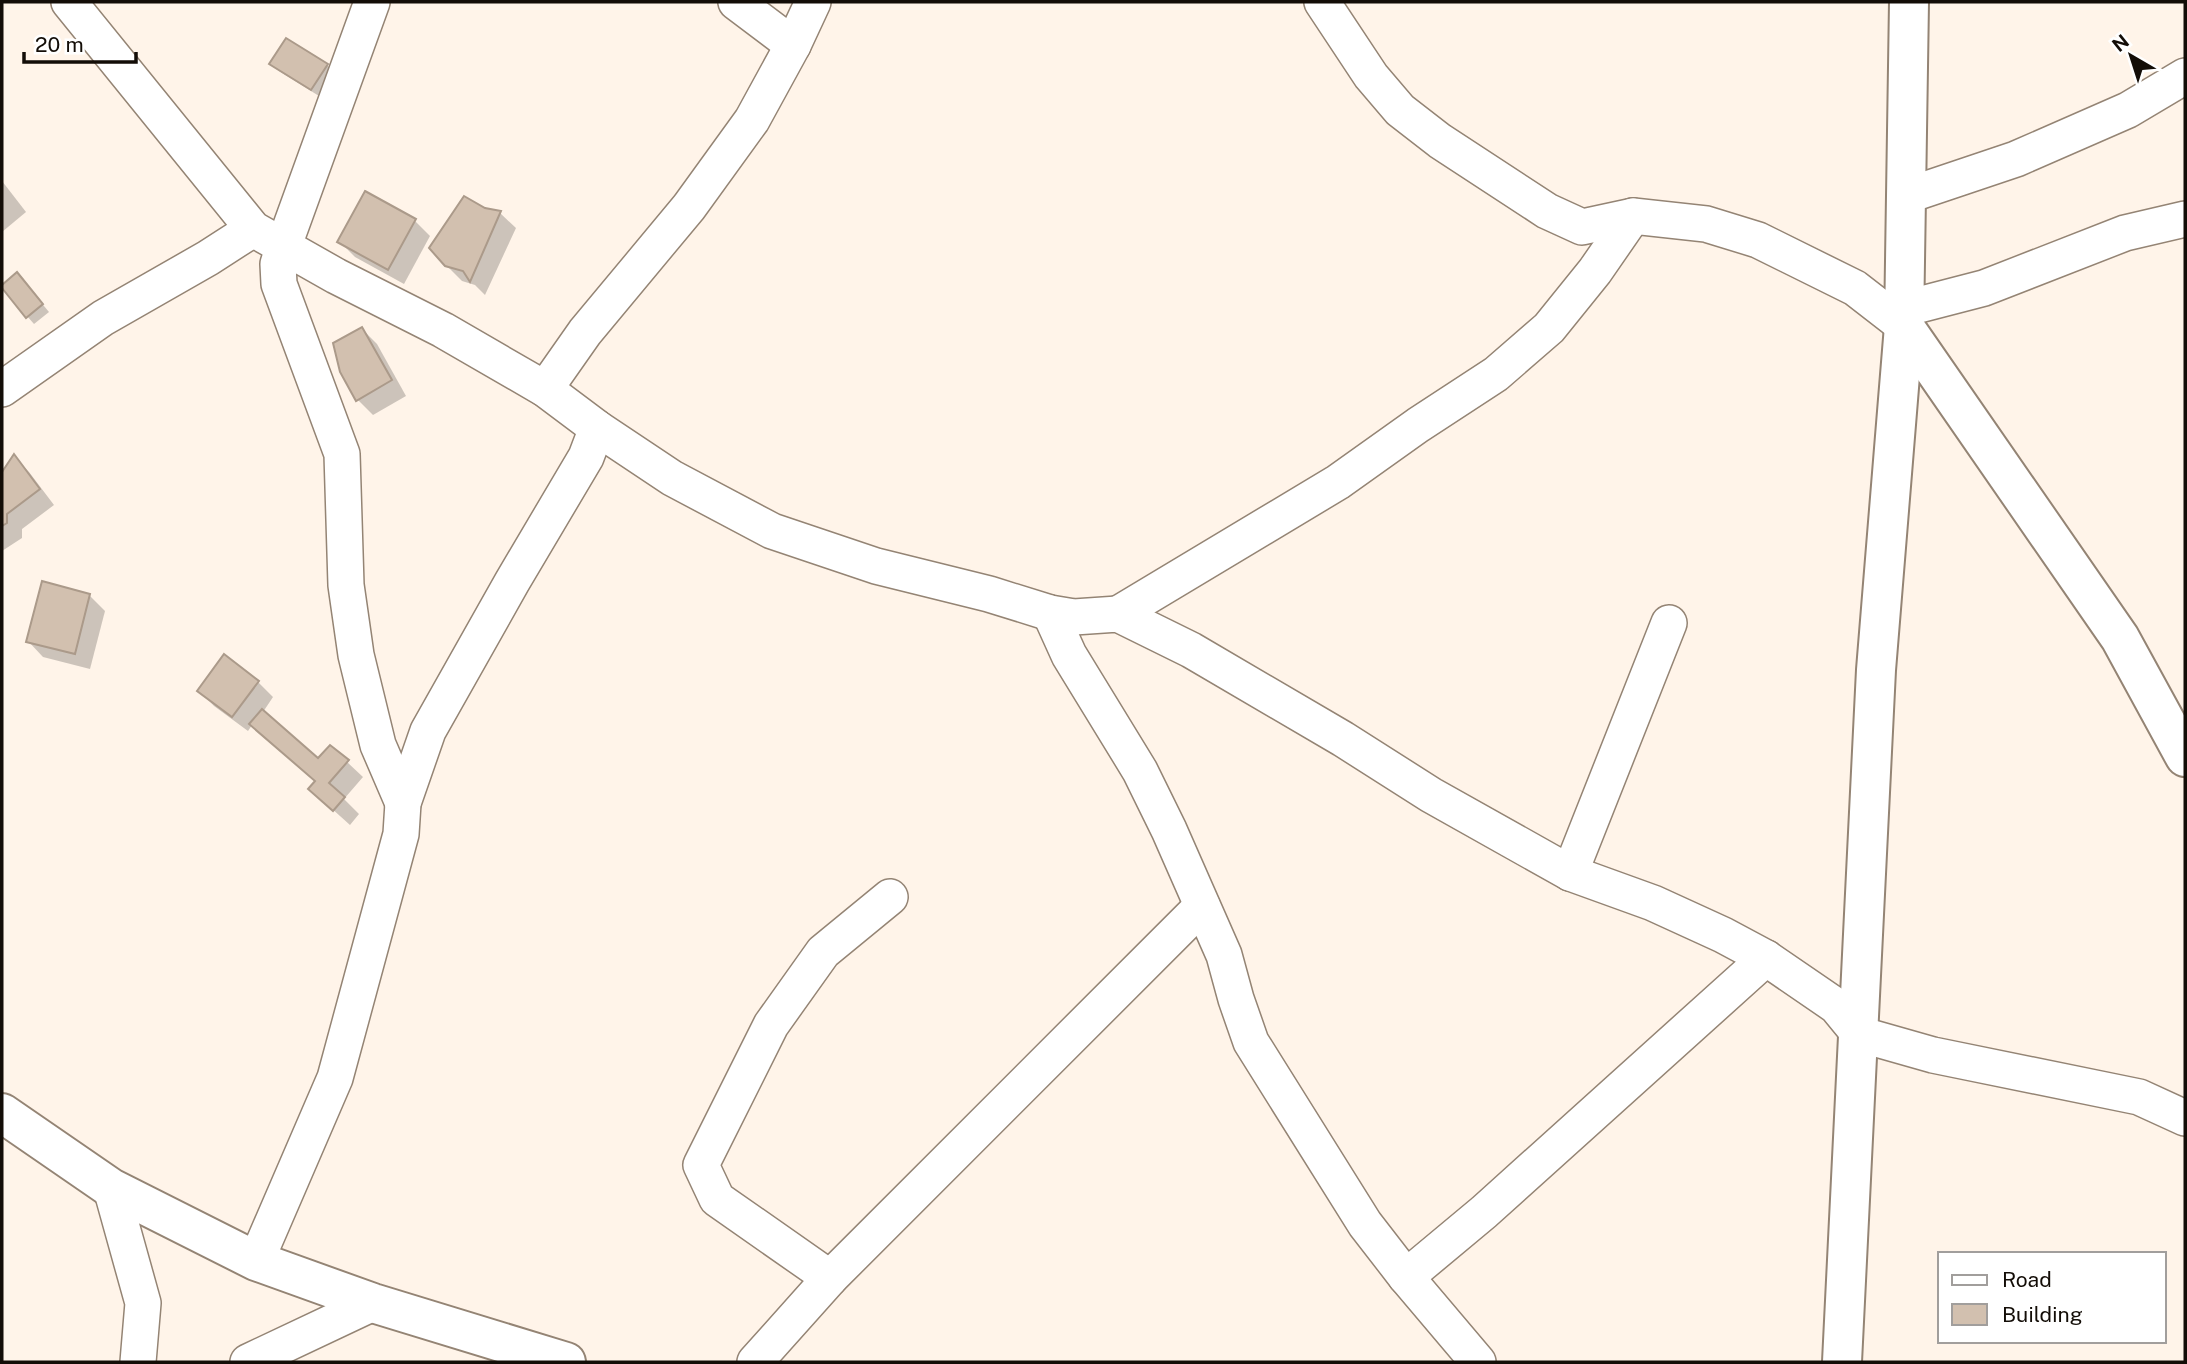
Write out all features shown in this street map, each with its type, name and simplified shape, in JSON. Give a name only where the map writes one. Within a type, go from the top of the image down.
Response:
[{"type":"street","points":[[69,2],[253,229],[283,248],[443,330],[545,389],[672,478],[772,531],[876,566],[989,594],[1050,613],[1074,617],[1118,614],[1338,482],[1496,374],[1549,328],[1595,271],[1633,216]]},
{"type":"street","points":[[372,2],[278,264],[279,284],[342,453],[346,585],[356,655],[378,745],[403,803]]},
{"type":"street","points":[[736,2],[793,45]]},
{"type":"street","points":[[545,389],[585,332],[689,207],[752,120],[813,2]]},
{"type":"street","points":[[1322,2],[1378,84],[1400,110],[1440,142],[1547,211],[1582,227],[1633,216],[1706,225],[1758,240],[1855,288],[1903,317],[2120,638],[2185,757]]},
{"type":"street","points":[[1842,1362],[1876,670],[1903,317],[1909,2]]},
{"type":"street","points":[[1906,196],[2016,159],[2128,110],[2185,76]]},
{"type":"street","points":[[1903,317],[2124,233],[2185,219]]},
{"type":"street","points":[[2,389],[103,318],[253,229]]},
{"type":"street","points":[[256,1261],[335,1078],[401,834],[403,803],[428,731],[586,457],[597,428]]},
{"type":"street","points":[[1050,613],[1069,655],[1140,771],[1169,830],[1224,955],[1251,1042],[1365,1224],[1478,1362]]},
{"type":"street","points":[[1118,614],[1191,650],[1431,795],[1570,873],[1653,903],[1766,958],[1836,1006],[1859,1034],[1933,1055],[2139,1097],[2185,1118]]},
{"type":"street","points":[[1570,873],[1669,623]]},
{"type":"street","points":[[830,1278],[717,1199],[701,1166],[741,1083],[779,1015],[823,952],[890,897]]},
{"type":"street","points":[[755,1362],[830,1278],[1202,906]]},
{"type":"street","points":[[1406,1277],[1484,1212],[1766,958]]},
{"type":"street","points":[[2,1112],[111,1188],[256,1261],[373,1303],[566,1362]]},
{"type":"street","points":[[111,1188],[143,1303],[138,1362]]},
{"type":"street","points":[[248,1362],[373,1303]]},
{"type":"building","points":[[286,38],[328,64],[311,90],[269,64]]},
{"type":"building","points":[[365,191],[416,219],[388,270],[337,242]]},
{"type":"building","points":[[464,196],[485,208],[501,211],[470,282],[463,271],[445,266],[429,248]]},
{"type":"building","points":[[17,272],[43,304],[26,318],[2,288]]},
{"type":"building","points":[[362,327],[392,380],[356,401],[340,372],[333,343]]},
{"type":"building","points":[[14,454],[40,489],[7,514],[7,523],[2,526],[2,472]]},
{"type":"building","points":[[42,581],[90,594],[75,654],[26,642]]},
{"type":"building","points":[[224,654],[259,681],[232,717],[197,691]]},
{"type":"building","points":[[262,709],[318,758],[330,745],[349,760],[329,783],[345,797],[333,811],[308,789],[315,781],[249,724]]}]
